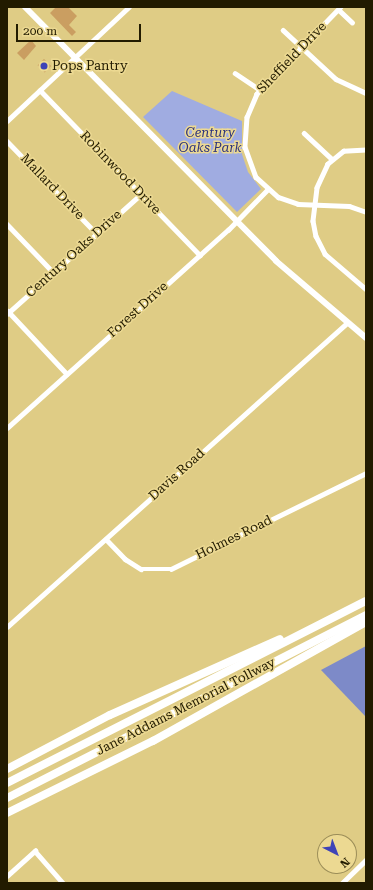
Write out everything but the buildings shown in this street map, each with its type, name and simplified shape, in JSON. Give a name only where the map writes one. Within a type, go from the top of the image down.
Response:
[{"type":"highway","points":[[7,769],[158,692],[366,600]]},
{"type":"highway","name":"Jane Addams Memorial Tollway","points":[[7,783],[366,600]]},
{"type":"highway","name":"Jane Addams Memorial Tollway","points":[[7,798],[366,615]]},
{"type":"highway","points":[[7,813],[153,741],[366,622]]},
{"type":"main road","points":[[25,7],[276,261],[366,338]]},
{"type":"street","points":[[7,121],[129,7]]},
{"type":"street","name":"Sheffield Drive","points":[[352,22],[340,8],[260,90],[247,117],[245,147],[250,168],[267,190],[287,201],[314,205],[349,206],[366,212]]},
{"type":"street","points":[[283,30],[340,82],[366,93]]},
{"type":"street","points":[[235,73],[260,90]]},
{"type":"street","name":"Robinwood Drive","points":[[40,90],[200,255]]},
{"type":"street","points":[[304,134],[332,159]]},
{"type":"street","name":"Mallard Drive","points":[[7,141],[97,234]]},
{"type":"street","points":[[366,150],[349,150],[332,159],[319,182],[314,205],[314,231],[321,249],[366,289]]},
{"type":"street","name":"Forest Drive","points":[[7,428],[200,255],[237,221],[267,190]]},
{"type":"street","name":"Century Oaks Drive","points":[[8,312],[140,194]]},
{"type":"street","points":[[7,224],[53,272]]},
{"type":"street","points":[[8,312],[67,374]]},
{"type":"street","name":"Davis Road","points":[[7,627],[347,323]]},
{"type":"street","name":"Holmes Road","points":[[106,539],[125,559],[141,569],[171,569],[366,473]]},
{"type":"street","points":[[7,876],[35,851],[64,883]]},
{"type":"street","points":[[342,883],[366,860]]},
{"type":"green space","name":"Century Oaks Park","points":[[172,91],[242,121],[242,154],[248,172],[261,189],[237,212],[143,117]]},
{"type":"shaded area","points":[[366,646],[366,717],[321,670]]},
{"type":"place","name":"Pops Pantry","points":[[44,66]]}]
